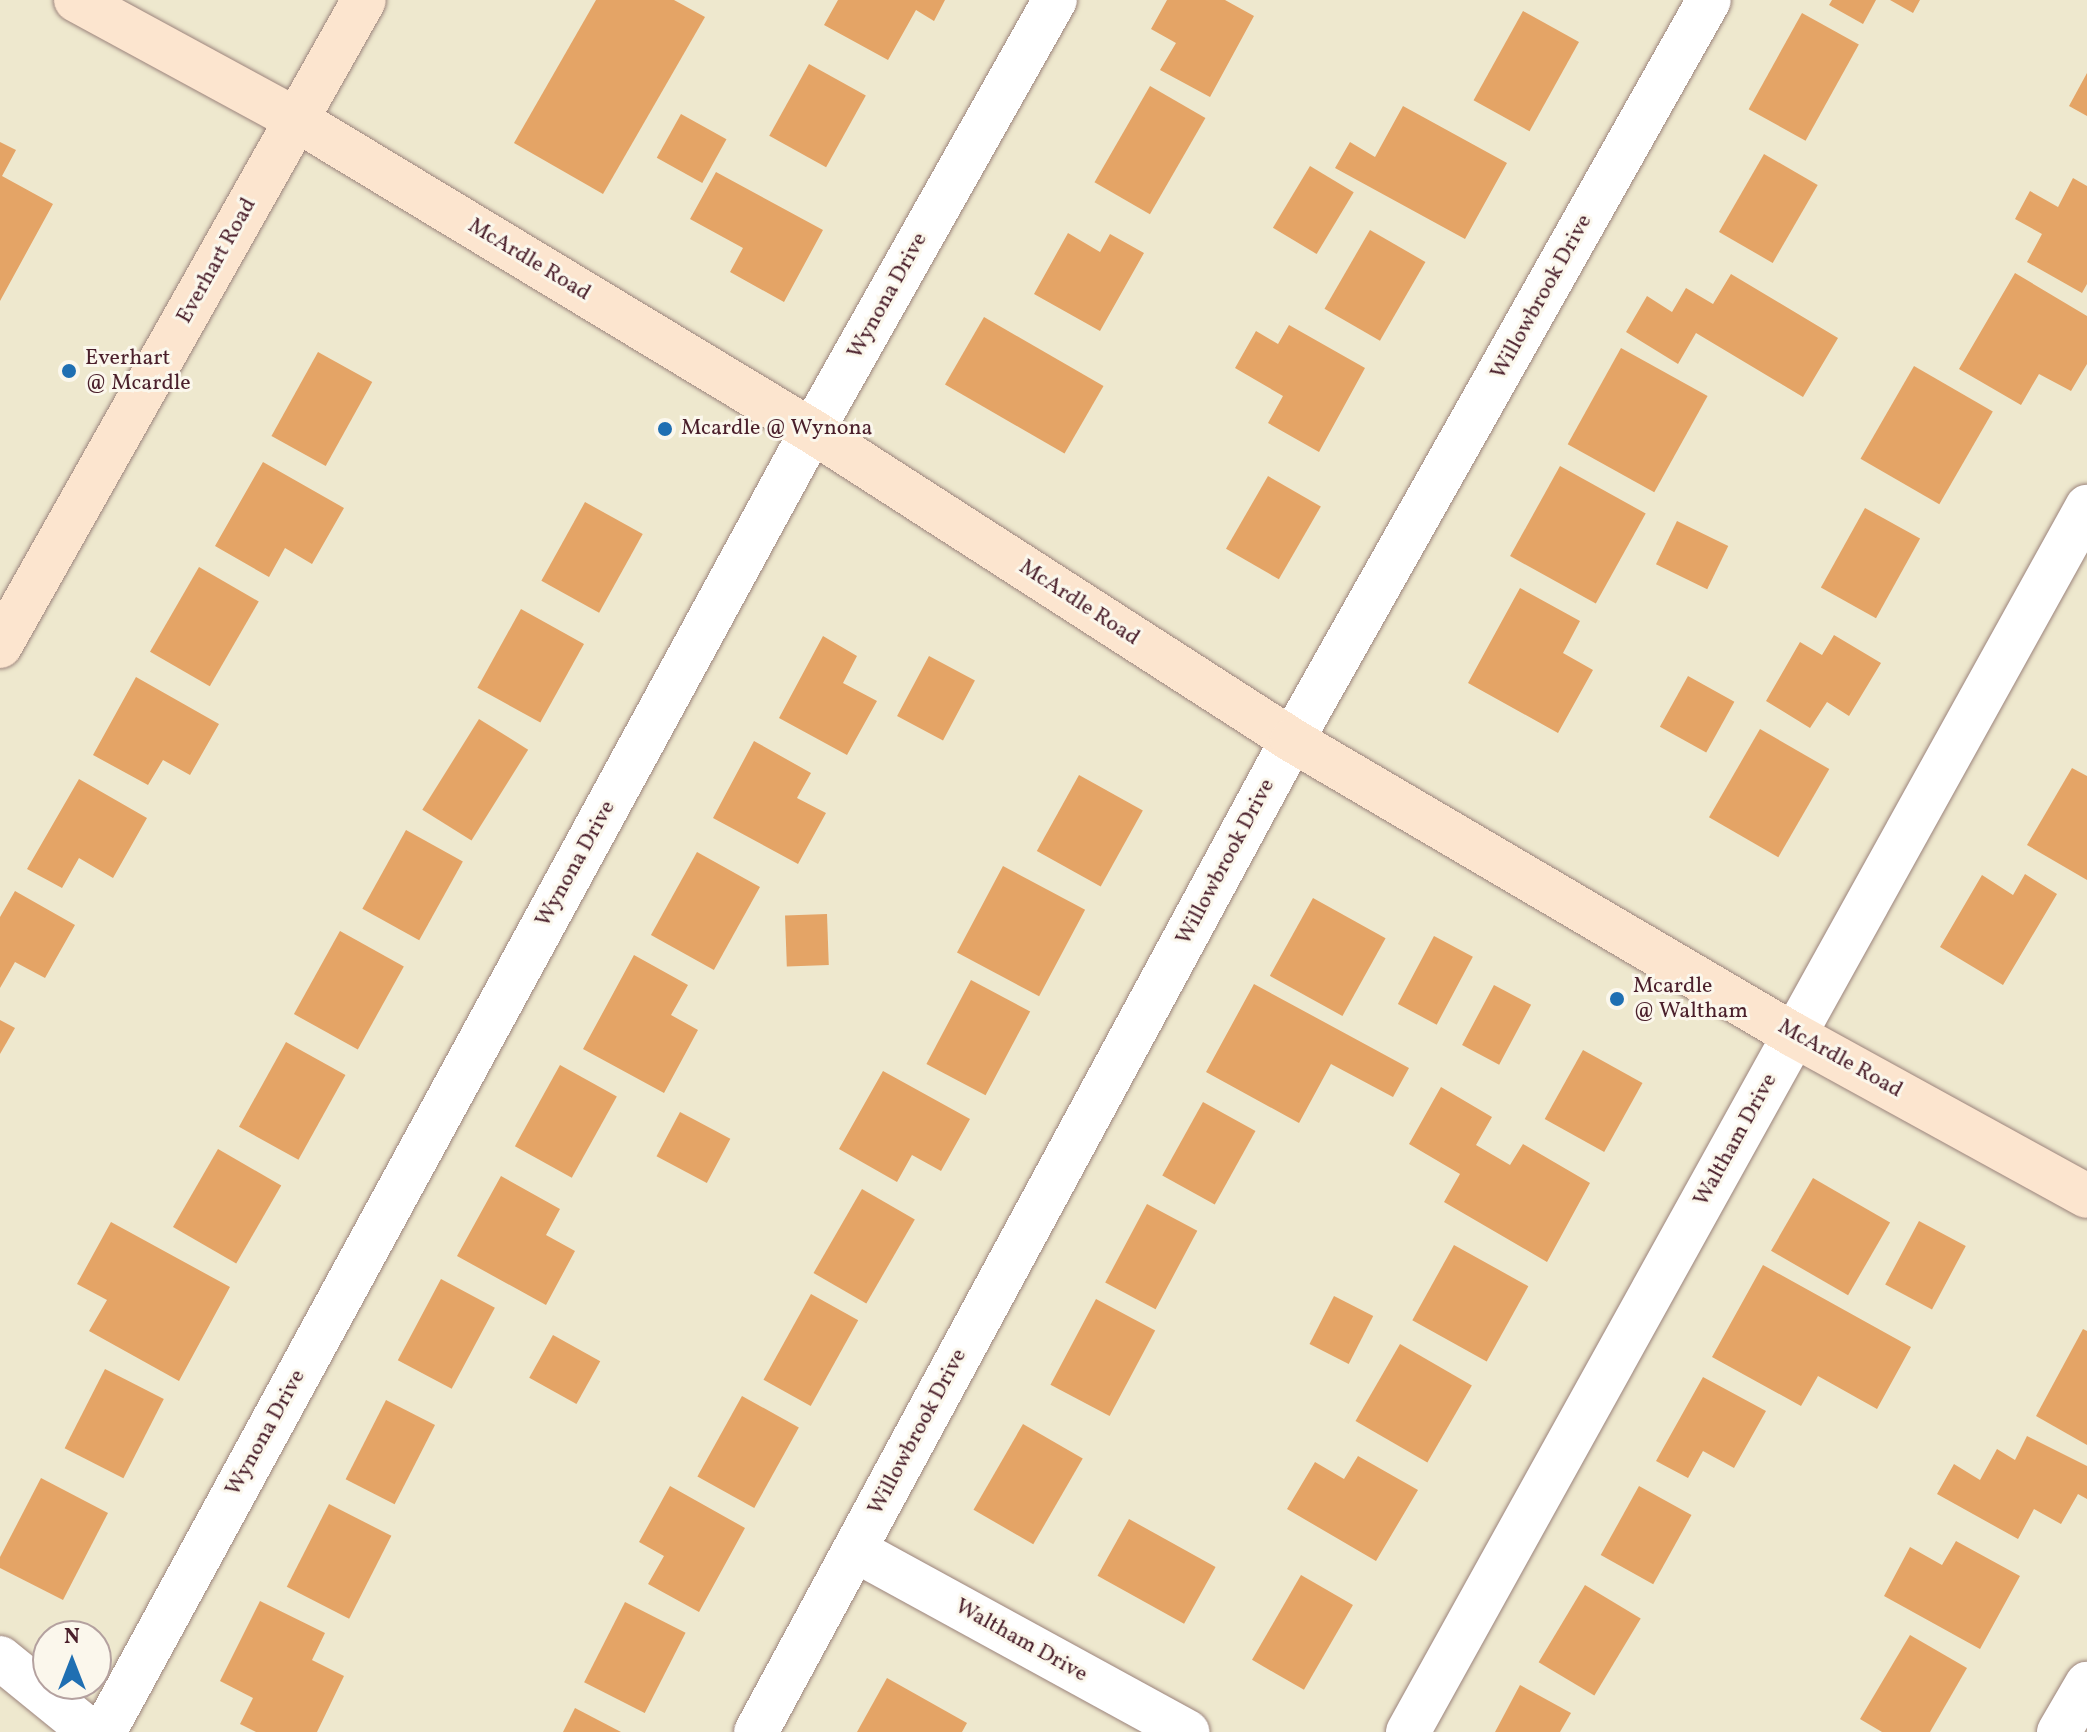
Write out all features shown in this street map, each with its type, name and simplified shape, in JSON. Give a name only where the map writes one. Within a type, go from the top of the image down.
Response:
[{"type":"main road","name":"McArdle Road","points":[[76,0],[297,120],[812,431],[1292,740],[1794,1035],[2087,1196]]},
{"type":"main road","name":"Everhart Road","points":[[0,646],[364,0]]},
{"type":"street","name":"Wynona Drive","points":[[104,1732],[812,431],[1055,0]]},
{"type":"street","name":"Willowbrook Drive","points":[[756,1732],[1292,740],[1709,0]]},
{"type":"street","name":"Waltham Drive","points":[[1408,1732],[2087,507]]},
{"type":"street","name":"Waltham Drive","points":[[855,1550],[1188,1732]]},
{"type":"street","points":[[0,1658],[91,1732]]},
{"type":"street","points":[[2059,1732],[2087,1684]]},
{"type":"building","points":[[596,0],[674,0],[705,17],[603,194],[514,143]]},
{"type":"building","points":[[838,0],[945,0],[934,21],[916,10],[888,60],[824,25]]},
{"type":"building","points":[[1167,0],[1225,0],[1254,16],[1210,97],[1160,70],[1176,43],[1151,29]]},
{"type":"building","points":[[1832,0],[1876,0],[1863,24],[1829,5]]},
{"type":"building","points":[[1890,0],[1920,0],[1913,13]]},
{"type":"building","points":[[1523,11],[1579,42],[1530,131],[1474,100]]},
{"type":"building","points":[[1802,13],[1859,45],[1806,141],[1749,109]]},
{"type":"building","points":[[809,64],[866,96],[826,167],[769,136]]},
{"type":"building","points":[[2087,73],[2087,116],[2069,106]]},
{"type":"building","points":[[1150,86],[1205,118],[1150,214],[1094,182]]},
{"type":"building","points":[[1403,106],[1507,163],[1465,239],[1335,168],[1350,142],[1375,157]]},
{"type":"building","points":[[681,114],[726,139],[702,183],[657,158]]},
{"type":"building","points":[[0,142],[16,150],[2,176],[53,204],[0,301]]},
{"type":"building","points":[[1764,154],[1818,185],[1773,263],[1719,232]]},
{"type":"building","points":[[1310,166],[1354,192],[1317,254],[1273,228]]},
{"type":"building","points":[[716,172],[823,230],[784,302],[730,272],[743,248],[690,219]]},
{"type":"building","points":[[2073,178],[2087,186],[2087,284],[2082,293],[2027,262],[2042,234],[2015,219],[2030,191],[2058,207]]},
{"type":"building","points":[[1370,230],[1425,262],[1380,341],[1324,309]]},
{"type":"building","points":[[1068,233],[1100,252],[1110,234],[1144,253],[1100,331],[1034,294]]},
{"type":"building","points":[[2015,273],[2087,316],[2087,364],[2071,391],[2039,374],[2021,405],[1959,369]]},
{"type":"building","points":[[1731,274],[1838,338],[1803,397],[1696,333],[1678,364],[1626,332],[1647,296],[1672,312],[1686,288],[1713,304]]},
{"type":"building","points":[[984,317],[1104,386],[1065,454],[945,385]]},
{"type":"building","points":[[1289,325],[1365,368],[1319,452],[1268,423],[1283,396],[1235,368],[1256,331],[1278,344]]},
{"type":"building","points":[[1621,348],[1708,396],[1654,492],[1568,444]]},
{"type":"building","points":[[318,352],[372,382],[326,466],[271,436]]},
{"type":"building","points":[[1914,366],[1993,412],[1939,504],[1860,459]]},
{"type":"building","points":[[263,462],[344,508],[312,564],[285,548],[269,577],[215,546]]},
{"type":"building","points":[[1560,466],[1646,514],[1596,604],[1510,556]]},
{"type":"building","points":[[1268,476],[1321,506],[1279,579],[1226,549]]},
{"type":"building","points":[[585,502],[643,534],[599,613],[541,581]]},
{"type":"building","points":[[1865,508],[1920,539],[1876,618],[1821,588]]},
{"type":"building","points":[[1677,521],[1728,546],[1707,589],[1656,564]]},
{"type":"building","points":[[199,567],[259,602],[210,686],[150,652]]},
{"type":"building","points":[[1520,588],[1580,621],[1563,653],[1593,670],[1558,733],[1468,683]]},
{"type":"building","points":[[521,609],[584,644],[540,723],[477,688]]},
{"type":"building","points":[[1834,635],[1881,663],[1849,716],[1827,702],[1810,728],[1766,701],[1800,642],[1822,655]]},
{"type":"building","points":[[823,636],[857,656],[843,683],[877,701],[847,755],[779,718]]},
{"type":"building","points":[[929,656],[975,680],[943,740],[897,716]]},
{"type":"building","points":[[1688,676],[1734,702],[1706,752],[1660,727]]},
{"type":"building","points":[[136,677],[219,724],[190,775],[163,760],[148,785],[93,755]]},
{"type":"building","points":[[479,719],[528,750],[471,840],[422,810]]},
{"type":"building","points":[[1760,729],[1829,769],[1778,857],[1709,817]]},
{"type":"building","points":[[754,741],[811,773],[797,798],[826,813],[798,864],[713,818]]},
{"type":"building","points":[[2072,768],[2087,776],[2087,880],[2027,845]]},
{"type":"building","points":[[1079,775],[1143,810],[1101,886],[1037,851]]},
{"type":"building","points":[[79,779],[147,818],[113,878],[79,858],[62,888],[27,869]]},
{"type":"building","points":[[406,830],[463,862],[419,940],[362,909]]},
{"type":"building","points":[[697,852],[760,887],[714,970],[651,935]]},
{"type":"building","points":[[1003,866],[1085,910],[1039,996],[957,953]]},
{"type":"building","points":[[2025,874],[2057,894],[2003,985],[1940,947],[1982,875],[2013,895]]},
{"type":"building","points":[[15,891],[75,925],[45,978],[15,962],[0,988],[0,917]]},
{"type":"building","points":[[1313,898],[1386,938],[1342,1016],[1270,976]]},
{"type":"building","points":[[827,914],[829,965],[787,966],[785,915]]},
{"type":"building","points":[[340,931],[404,966],[358,1049],[294,1014]]},
{"type":"building","points":[[1434,936],[1473,957],[1437,1025],[1398,1004]]},
{"type":"building","points":[[634,955],[688,985],[671,1015],[698,1030],[664,1093],[583,1049]]},
{"type":"building","points":[[971,980],[1030,1011],[986,1095],[926,1064]]},
{"type":"building","points":[[1254,984],[1409,1068],[1393,1097],[1331,1064],[1299,1123],[1206,1072]]},
{"type":"building","points":[[1494,985],[1531,1005],[1499,1065],[1462,1045]]},
{"type":"building","points":[[0,1020],[15,1028],[0,1054]]},
{"type":"building","points":[[286,1042],[345,1075],[298,1160],[239,1127]]},
{"type":"building","points":[[1583,1050],[1642,1083],[1604,1152],[1545,1119]]},
{"type":"building","points":[[560,1065],[617,1097],[572,1178],[515,1146]]},
{"type":"building","points":[[883,1071],[970,1119],[941,1171],[912,1155],[897,1182],[839,1149]]},
{"type":"building","points":[[1441,1087],[1492,1117],[1476,1145],[1510,1165],[1523,1144],[1590,1183],[1547,1262],[1444,1202],[1460,1174],[1409,1144]]},
{"type":"building","points":[[1203,1102],[1255,1131],[1215,1205],[1162,1175]]},
{"type":"building","points":[[680,1112],[730,1139],[707,1183],[657,1156]]},
{"type":"building","points":[[218,1149],[281,1186],[236,1263],[173,1227]]},
{"type":"building","points":[[501,1176],[560,1209],[546,1235],[575,1251],[546,1305],[457,1256]]},
{"type":"building","points":[[1813,1178],[1890,1222],[1848,1295],[1771,1251]]},
{"type":"building","points":[[862,1189],[915,1220],[866,1304],[814,1273]]},
{"type":"building","points":[[1147,1204],[1197,1231],[1156,1309],[1105,1283]]},
{"type":"building","points":[[1919,1221],[1966,1246],[1932,1309],[1885,1285]]},
{"type":"building","points":[[111,1222],[230,1287],[179,1381],[89,1331],[107,1300],[77,1284]]},
{"type":"building","points":[[1454,1245],[1528,1286],[1487,1361],[1412,1320]]},
{"type":"building","points":[[1763,1265],[1911,1347],[1877,1409],[1818,1376],[1801,1406],[1712,1357]]},
{"type":"building","points":[[441,1279],[495,1308],[452,1389],[398,1360]]},
{"type":"building","points":[[811,1294],[858,1320],[811,1406],[763,1380]]},
{"type":"building","points":[[1334,1296],[1373,1316],[1349,1364],[1309,1344]]},
{"type":"building","points":[[1096,1299],[1155,1330],[1110,1416],[1050,1385]]},
{"type":"building","points":[[2083,1329],[2087,1331],[2087,1445],[2036,1416]]},
{"type":"building","points":[[553,1335],[600,1361],[576,1404],[529,1378]]},
{"type":"building","points":[[1400,1344],[1472,1386],[1427,1463],[1356,1421]]},
{"type":"building","points":[[105,1369],[164,1399],[123,1478],[65,1448]]},
{"type":"building","points":[[1703,1377],[1766,1411],[1734,1468],[1703,1451],[1688,1478],[1656,1461]]},
{"type":"building","points":[[742,1396],[799,1428],[754,1508],[697,1476]]},
{"type":"building","points":[[386,1400],[435,1425],[395,1504],[346,1479]]},
{"type":"building","points":[[1023,1424],[1083,1458],[1033,1544],[974,1510]]},
{"type":"building","points":[[2027,1436],[2087,1466],[2087,1499],[2078,1494],[2061,1524],[2034,1509],[2018,1539],[1937,1494],[1954,1464],[1980,1480],[1997,1449],[2015,1460]]},
{"type":"building","points":[[1358,1456],[1418,1490],[1376,1561],[1287,1509],[1315,1462],[1344,1479]]},
{"type":"building","points":[[41,1478],[108,1513],[63,1600],[0,1568],[0,1557]]},
{"type":"building","points":[[670,1486],[745,1528],[699,1612],[648,1584],[664,1556],[639,1542]]},
{"type":"building","points":[[1639,1486],[1691,1515],[1653,1584],[1601,1555]]},
{"type":"building","points":[[329,1504],[391,1536],[349,1619],[287,1587]]},
{"type":"building","points":[[1129,1519],[1216,1567],[1184,1624],[1097,1576]]},
{"type":"building","points":[[1956,1541],[2020,1576],[1980,1649],[1884,1596],[1910,1547],[1942,1565]]},
{"type":"building","points":[[1301,1575],[1353,1605],[1304,1690],[1252,1660]]},
{"type":"building","points":[[1585,1585],[1641,1618],[1594,1696],[1539,1662]]},
{"type":"building","points":[[260,1601],[325,1633],[312,1660],[344,1676],[317,1732],[256,1732],[240,1724],[253,1698],[220,1681]]},
{"type":"building","points":[[625,1602],[686,1633],[645,1713],[584,1682]]},
{"type":"building","points":[[1910,1635],[1967,1668],[1930,1732],[1882,1732],[1860,1719]]},
{"type":"building","points":[[887,1678],[967,1723],[962,1732],[857,1732]]},
{"type":"building","points":[[1520,1685],[1571,1713],[1560,1732],[1495,1732]]},
{"type":"building","points":[[575,1708],[621,1732],[563,1732]]},
{"type":"place","name":"Everhart @ Mcardle","points":[[69,371]]},
{"type":"place","name":"Mcardle @ Wynona","points":[[665,429]]},
{"type":"place","name":"Mcardle @ Waltham","points":[[1617,999]]}]
